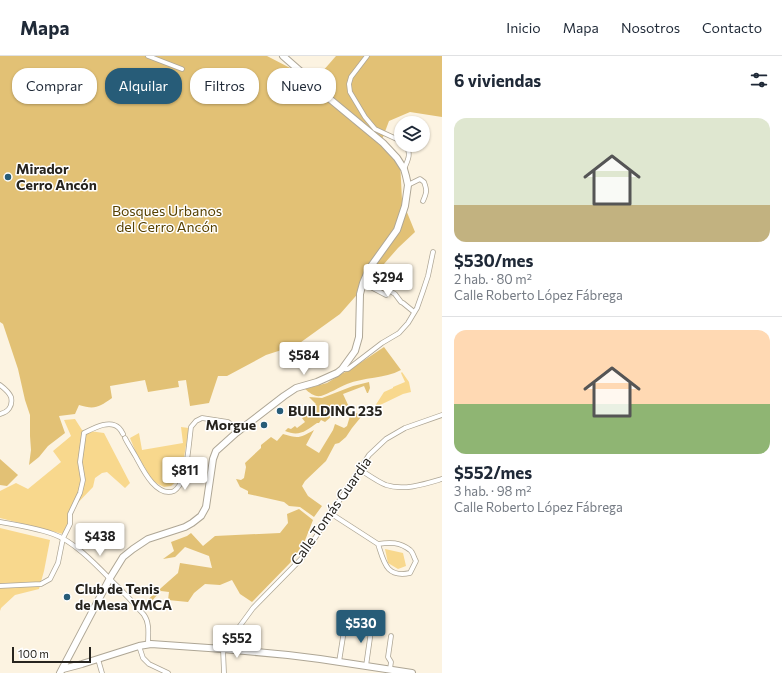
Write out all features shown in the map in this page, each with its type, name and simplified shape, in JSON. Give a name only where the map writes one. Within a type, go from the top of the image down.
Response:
[{"type":"street","points":[[148,56],[179,68]]},
{"type":"street","points":[[61,672],[110,578],[123,557],[132,549],[148,539],[185,527],[201,516],[206,507],[213,458],[216,451],[236,433],[296,388],[317,382],[337,373],[355,352],[359,337],[360,294],[364,280],[369,269],[397,230],[405,206],[408,185],[404,168],[383,143],[325,95],[300,70],[283,56]]},
{"type":"street","points":[[367,56],[351,77],[349,84],[350,92],[361,111],[375,129],[394,138]]},
{"type":"street","points":[[404,168],[409,158],[408,152]]},
{"type":"street","points":[[408,185],[420,179],[424,182],[426,190],[424,201]]},
{"type":"street","points":[[342,369],[348,370],[382,343],[399,333],[408,323],[423,291],[433,252]]},
{"type":"street","points":[[364,280],[386,296]]},
{"type":"street","points":[[364,280],[395,294],[401,302],[414,312]]},
{"type":"street","points":[[0,385],[10,396],[11,402],[10,408],[6,413],[0,414]]},
{"type":"street","name":"Calle Tomás Guardia","points":[[223,649],[254,608],[302,558],[369,455],[386,439],[405,428],[442,415]]},
{"type":"street","points":[[0,586],[41,584],[50,579],[58,564],[63,538],[70,524],[70,514],[80,493],[83,480],[80,462],[84,433],[98,426],[107,424],[113,424],[119,428],[146,475],[160,489],[168,492],[178,488],[184,477],[191,427],[196,421],[202,418],[228,422],[232,425],[236,433]]},
{"type":"street","points":[[359,469],[386,485],[399,487],[410,487],[442,479]]},
{"type":"street","points":[[330,513],[378,544],[385,565],[390,571],[401,575],[410,573],[416,561],[411,550],[400,544],[389,542],[378,544]]},
{"type":"street","points":[[0,522],[38,529],[63,538],[101,568],[131,599],[144,615],[149,631],[148,644]]},
{"type":"street","points":[[339,662],[346,618]]},
{"type":"street","points":[[366,666],[372,624]]},
{"type":"street","points":[[390,670],[391,662],[388,657],[391,636]]},
{"type":"street","points":[[61,672],[148,644],[288,655],[366,666],[377,670],[412,673]]},
{"type":"street","points":[[139,646],[143,658],[149,664],[168,673]]},
{"type":"street","points":[[223,649],[224,673]]},
{"type":"street","points":[[98,659],[102,673]]},
{"type":"shaded area","points":[[402,372],[409,382],[411,392],[403,394],[376,407],[375,406],[384,392],[405,382],[401,373]]},
{"type":"shaded area","points":[[75,419],[82,430],[104,433],[130,483],[125,488],[107,472],[102,473],[95,478],[93,487],[70,511],[68,527],[63,534],[0,518],[0,491],[16,483],[28,489],[61,462],[53,451],[71,436],[64,420]]},
{"type":"shaded area","points":[[181,427],[189,428],[183,463],[178,480],[171,486],[164,487],[151,479],[144,466],[141,465],[130,438],[139,433],[142,450],[183,443]]},
{"type":"shaded area","points":[[0,528],[50,540],[39,589],[15,595],[1,608],[0,611]]},
{"type":"shaded area","points":[[385,549],[403,553],[406,566],[398,569],[388,563]]},
{"type":"green space","name":"Bosques Urbanos del Cerro Ancón","points":[[0,56],[267,56],[290,68],[267,68],[267,104],[336,104],[336,68],[326,68],[336,56],[442,56],[442,117],[410,112],[401,116],[394,116],[394,119],[389,121],[380,145],[400,161],[402,200],[415,232],[398,248],[340,314],[297,345],[266,355],[227,376],[218,376],[209,403],[190,406],[186,380],[178,381],[179,387],[148,392],[145,380],[110,386],[112,398],[104,404],[97,407],[79,405],[75,414],[59,416],[65,433],[48,446],[39,457],[29,465],[31,450],[30,415],[18,369],[3,324],[0,322]]},
{"type":"green space","points":[[384,347],[401,370],[388,375],[347,384],[321,396],[314,395],[305,389],[327,383]]},
{"type":"green space","points":[[369,382],[370,388],[368,393],[364,386],[343,394],[349,407],[338,411],[325,422],[321,420],[319,423],[306,431],[298,433],[290,433],[285,431],[288,428],[291,429],[295,426],[297,428],[305,422],[302,418],[307,413],[307,410],[316,404],[309,397],[322,398],[353,386]]},
{"type":"green space","points":[[357,413],[361,417],[346,437],[339,443],[335,444],[326,461],[305,481],[302,486],[308,496],[322,506],[314,517],[300,507],[289,506],[284,502],[248,494],[248,491],[240,487],[236,479],[241,480],[244,478],[246,467],[245,463],[261,448],[261,445],[271,437],[277,441],[283,434],[299,437],[314,430],[306,445],[319,453],[335,424],[344,428],[347,426],[350,416]]},
{"type":"green space","points":[[0,459],[18,475],[7,486],[0,485]]},
{"type":"green space","points":[[299,509],[313,520],[304,543],[290,563],[252,602],[240,594],[232,580],[220,585],[205,584],[194,593],[188,602],[168,600],[169,592],[161,591],[147,606],[144,603],[178,573],[180,563],[212,568],[209,556],[185,547],[175,557],[163,559],[174,551],[171,542],[191,533],[203,546],[215,536],[280,533],[288,523],[287,514]]},
{"type":"place","name":"Mirador Cerro Ancón","points":[[8,177]]},
{"type":"place","name":"BUILDING 235","points":[[280,411]]},
{"type":"place","name":"Morgue","points":[[264,425]]},
{"type":"place","name":"Club de Tenis de Mesa YMCA","points":[[67,597]]}]
